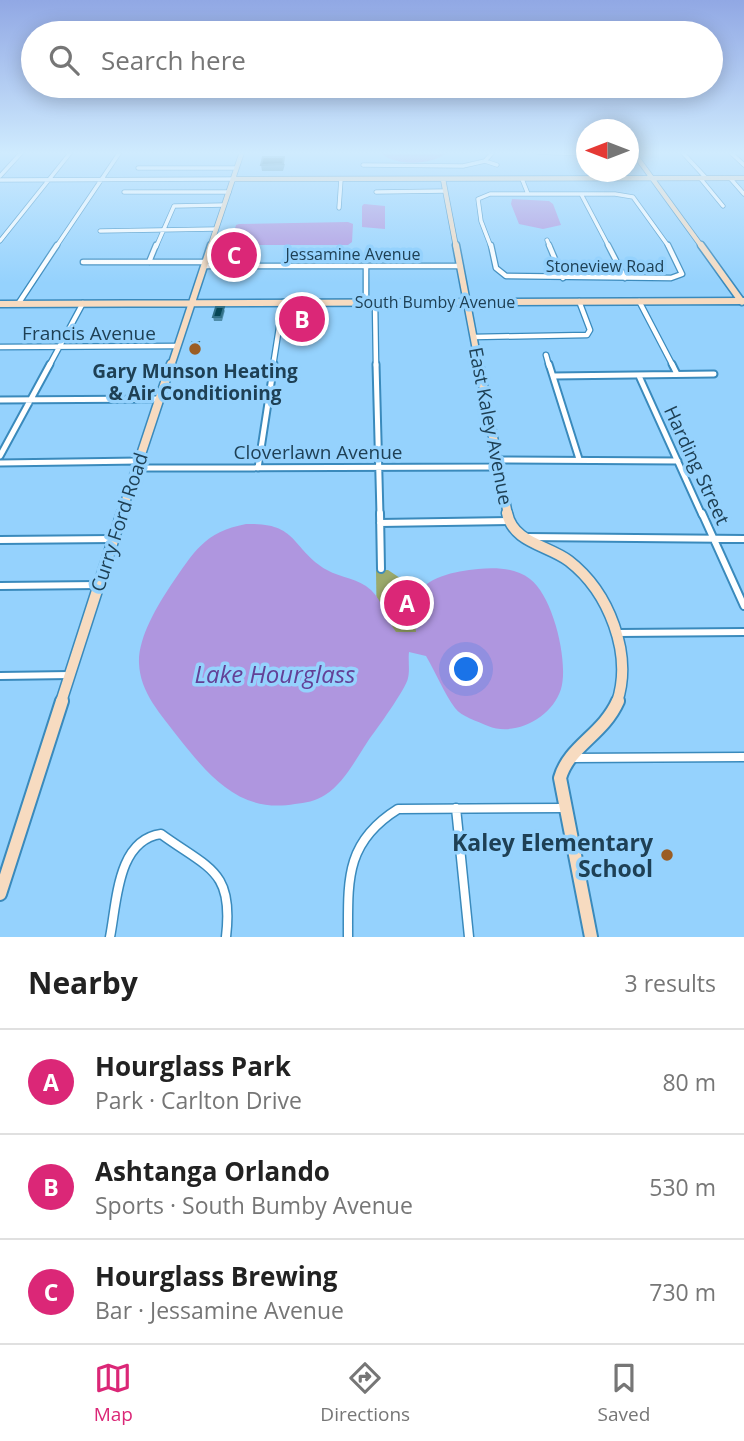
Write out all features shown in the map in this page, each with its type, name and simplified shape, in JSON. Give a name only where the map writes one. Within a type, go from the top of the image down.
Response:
[{"type":"street","points":[[0,241],[36,196]]},
{"type":"street","points":[[18,304],[91,196]]},
{"type":"street","name":"Curry Ford Road","points":[[0,894],[98,585],[228,196]]},
{"type":"street","points":[[339,208],[340,196]]},
{"type":"street","name":"East Kaley Avenue","points":[[446,196],[509,522],[512,528],[524,537],[549,548],[582,573],[609,612],[618,633],[622,678],[615,706],[604,726],[569,758]]},
{"type":"street","name":"Stoneview Road","points":[[486,196],[478,199],[481,221],[490,242],[496,268],[501,274],[512,278],[676,278],[683,271],[637,199],[626,196]]},
{"type":"street","points":[[582,196],[625,278]]},
{"type":"street","points":[[665,196],[743,302]]},
{"type":"street","points":[[716,196],[723,206]]},
{"type":"street","points":[[149,262],[174,206],[224,205]]},
{"type":"street","points":[[100,231],[216,229]]},
{"type":"street","points":[[547,240],[563,278]]},
{"type":"street","name":"Jessamine Avenue","points":[[83,262],[460,265]]},
{"type":"street","points":[[366,266],[366,302]]},
{"type":"street","points":[[474,337],[587,335],[590,330],[579,301]]},
{"type":"street","name":"Harding Street","points":[[639,301],[677,374]]},
{"type":"street","points":[[258,468],[283,302]]},
{"type":"street","points":[[375,302],[381,569]]},
{"type":"street","name":"South Bumby Avenue","points":[[0,304],[743,302]]},
{"type":"street","points":[[0,456],[83,303]]},
{"type":"street","name":"Francis Avenue","points":[[0,347],[177,346]]},
{"type":"street","points":[[546,355],[579,459]]},
{"type":"street","points":[[553,376],[714,374]]},
{"type":"street","name":"Harding Street","points":[[639,376],[744,606]]},
{"type":"street","points":[[0,400],[159,399]]},
{"type":"street","name":"Cloverlawn Avenue","points":[[0,463],[379,468],[579,459],[678,461]]},
{"type":"street","points":[[380,523],[509,522]]},
{"type":"street","points":[[524,537],[744,538]]},
{"type":"street","points":[[0,540],[113,539]]},
{"type":"street","points":[[0,586],[98,585]]},
{"type":"street","points":[[618,633],[744,632]]},
{"type":"street","points":[[0,676],[70,675]]},
{"type":"street","points":[[591,937],[561,778],[569,758],[744,757]]},
{"type":"street","points":[[456,808],[469,937]]},
{"type":"street","points":[[348,937],[348,883],[352,861],[369,828],[398,809],[565,808]]},
{"type":"street","points":[[110,937],[127,860],[133,846],[150,833],[161,834],[215,874],[225,886],[228,902],[226,937]]},
{"type":"green space","points":[[376,570],[388,570],[487,636],[377,636]]},
{"type":"water","points":[[512,199],[549,201],[553,204],[561,225],[543,229],[519,224],[511,204]]},
{"type":"water","points":[[364,204],[385,206],[385,229],[362,227]]},
{"type":"water","points":[[239,224],[353,224],[352,242],[348,245],[231,243],[236,225]]},
{"type":"water","name":"Lake Hourglass","points":[[246,524],[276,527],[293,538],[315,562],[327,570],[366,586],[379,599],[396,632],[416,632],[413,599],[425,585],[441,576],[492,568],[512,570],[524,575],[546,600],[557,630],[563,677],[556,699],[550,709],[521,727],[499,729],[488,726],[458,711],[426,656],[409,652],[409,675],[402,691],[349,770],[332,790],[307,802],[275,806],[242,797],[214,778],[165,720],[147,694],[139,663],[149,622],[187,563],[210,538]]},
{"type":"building","points":[[228,244],[243,244],[237,255],[225,255]]},
{"type":"building","points":[[216,307],[224,307],[221,317],[213,317]]},
{"type":"building","points":[[192,342],[199,342],[197,350],[189,350]]},
{"type":"place","name":"Hourglass Brewing","points":[[234,255]]},
{"type":"place","name":"Ashtanga Orlando","points":[[302,319]]},
{"type":"place","name":"Gary Munson Heating & Air Conditioning","points":[[195,349]]},
{"type":"place","name":"Hourglass Park","points":[[407,603]]},
{"type":"place","name":"Kaley Elementary School","points":[[667,855]]}]
